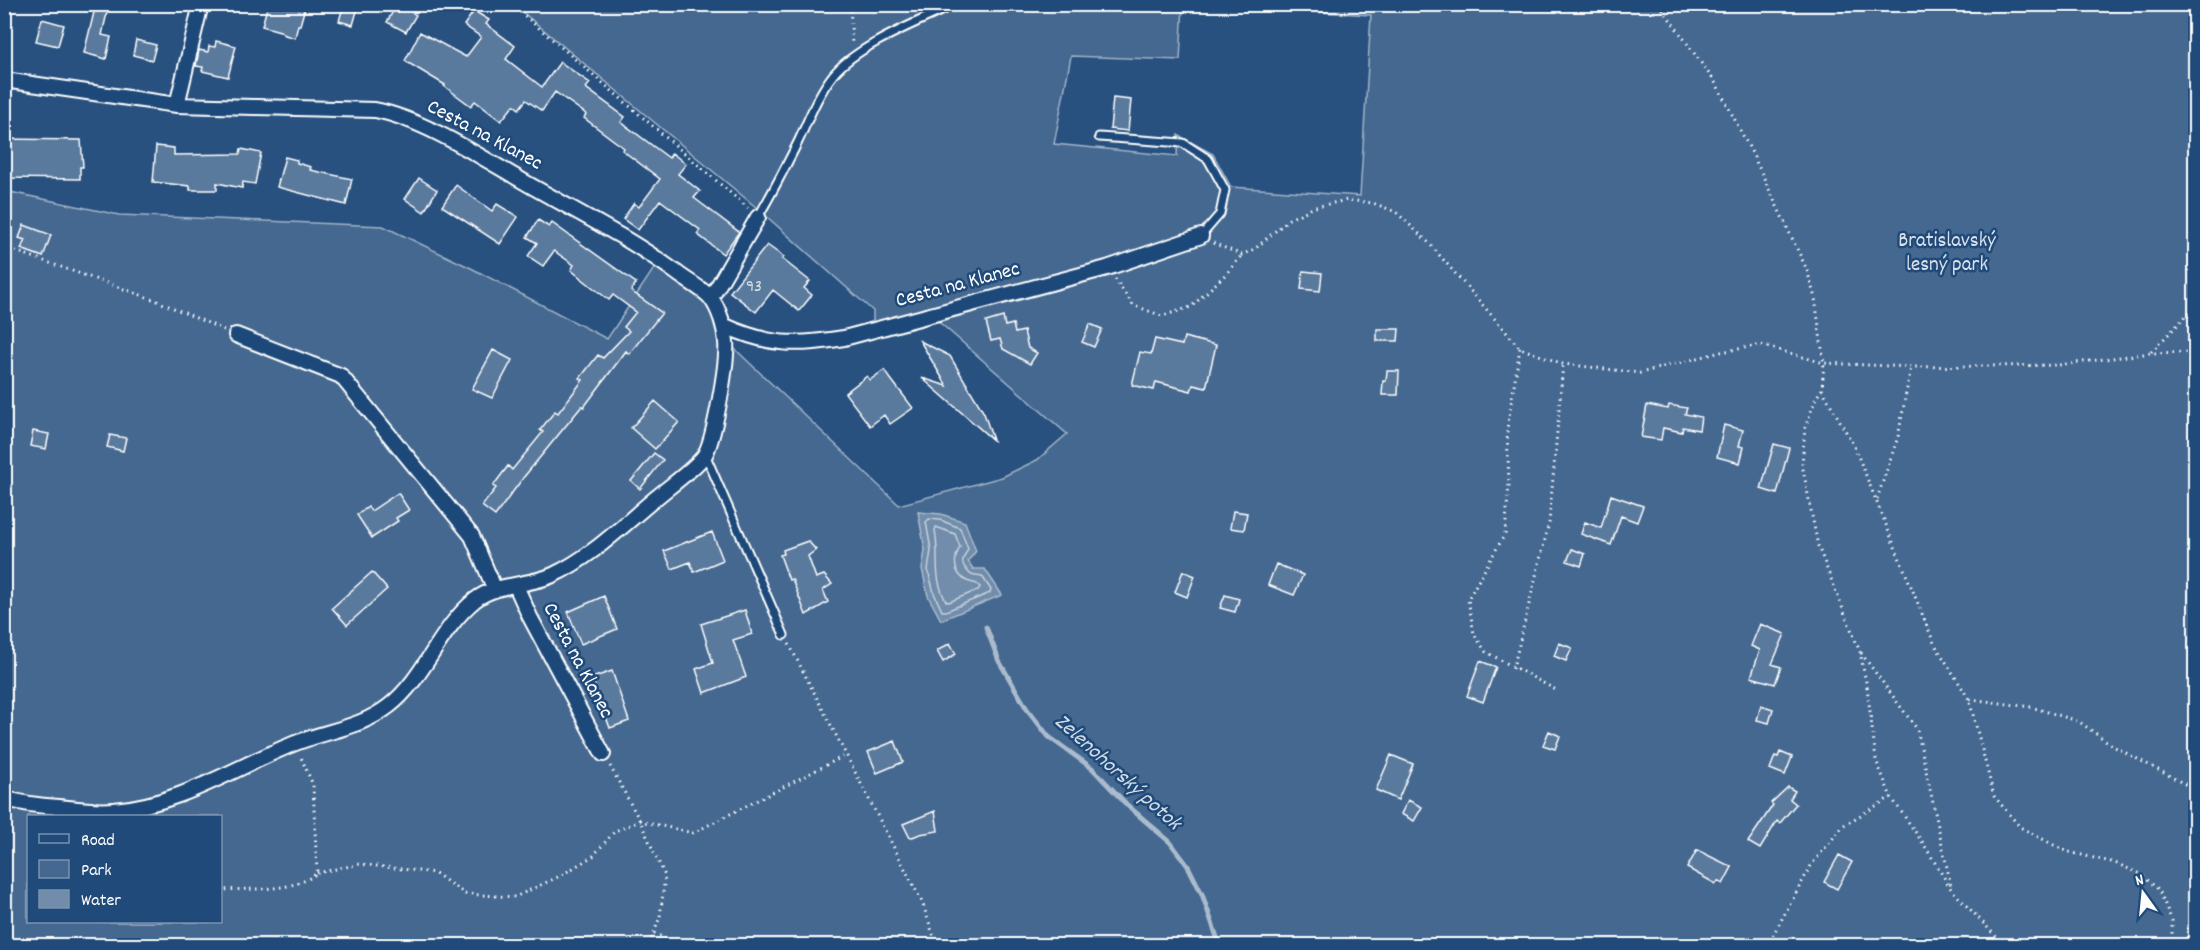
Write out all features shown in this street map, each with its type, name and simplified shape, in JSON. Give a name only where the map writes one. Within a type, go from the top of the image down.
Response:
[{"type":"street","points":[[177,105],[201,4]]},
{"type":"street","name":"Cesta na Klanec","points":[[4,80],[177,105],[375,111],[396,114],[448,140],[627,239],[711,298]]},
{"type":"street","points":[[705,454],[719,407],[727,343],[723,325],[711,298],[758,218]]},
{"type":"street","name":"Cesta na Klanec","points":[[723,325],[751,338],[780,343],[816,343],[835,340],[1107,268],[1201,236]]},
{"type":"street","points":[[236,335],[341,376],[472,536],[495,590]]},
{"type":"street","name":"Cesta na Klanec","points":[[4,798],[87,810],[136,807],[171,799],[295,743],[375,716],[392,704],[410,684],[460,614],[476,599],[495,590],[551,576],[593,550],[705,454]]},
{"type":"street","name":"Cesta na Klanec","points":[[516,585],[530,617],[603,754]]},
{"type":"lane","points":[[758,218],[781,177],[818,99],[834,74],[852,58],[881,41],[956,4]]},
{"type":"lane","points":[[1099,137],[1183,143],[1208,159],[1225,190],[1220,214],[1201,236]]},
{"type":"lane","points":[[705,454],[784,635]]},
{"type":"path","points":[[511,4],[758,218]]},
{"type":"path","points":[[850,4],[852,58]]},
{"type":"path","points":[[1659,4],[1717,85],[1807,270],[1815,298],[1824,363],[1822,389],[1816,398],[1805,428],[1802,464],[1818,546],[1860,652],[1876,759],[1891,797],[1952,889],[2004,945]]},
{"type":"path","points":[[1107,268],[1133,305],[1162,316],[1191,307],[1227,273],[1242,255],[1256,248],[1289,219],[1315,207],[1347,200],[1372,203],[1396,212],[1428,242],[1520,348],[1563,364],[1640,373],[1721,352],[1761,345],[1824,363],[1911,368],[2059,365],[2151,352],[2196,352]]},
{"type":"path","points":[[1201,236],[1223,249],[1242,255]]},
{"type":"path","points":[[4,246],[154,300],[236,335]]},
{"type":"path","points":[[2151,352],[2196,306]]},
{"type":"path","points":[[1520,348],[1507,429],[1509,484],[1504,534],[1468,599],[1474,634],[1486,652],[1556,690]]},
{"type":"path","points":[[1514,669],[1549,523],[1563,364]]},
{"type":"path","points":[[1876,500],[1898,437],[1911,368]]},
{"type":"path","points":[[1822,389],[1854,446],[1934,642],[1969,699],[1994,796],[2020,827],[2065,850],[2115,863],[2141,874],[2159,891],[2172,921],[2172,945]]},
{"type":"path","points":[[784,635],[922,902],[937,945]]},
{"type":"path","points":[[1860,652],[1917,729],[1952,889]]},
{"type":"path","points":[[1969,699],[2031,707],[2078,721],[2115,747],[2196,790]]},
{"type":"path","points":[[295,743],[313,785],[317,873]]},
{"type":"path","points":[[603,754],[640,821],[662,865],[665,876],[660,917],[649,945]]},
{"type":"path","points":[[222,890],[292,885],[307,880],[317,873],[360,864],[435,873],[465,894],[515,897],[593,856],[615,831],[640,821],[693,833],[846,755]]},
{"type":"path","points":[[1767,945],[1812,864],[1844,825],[1891,797]]},
{"type":"path","points":[[2181,945],[2196,928]]},
{"type":"path","points":[[654,933],[682,945]]},
{"type":"green space","name":"Bratislavský lesný park","points":[[514,5],[1183,5],[1180,60],[1071,56],[1054,144],[1177,156],[1178,135],[1213,154],[1231,187],[1360,196],[1371,15],[1195,5],[2195,5],[2195,945],[5,946],[5,191],[119,215],[383,226],[471,268],[607,339],[653,270],[665,264],[711,298],[727,343],[899,505],[1002,477],[1037,460],[1067,434],[931,315],[873,331],[873,311],[757,208]]},
{"type":"water","points":[[918,512],[941,514],[965,522],[976,551],[968,561],[973,569],[985,569],[1002,595],[941,620],[928,596],[922,569],[925,550]]},
{"type":"building","points":[[96,4],[109,4],[102,35],[111,37],[106,59],[84,53]]},
{"type":"building","points":[[268,4],[306,4],[295,38],[262,26]]},
{"type":"building","points":[[344,4],[359,4],[353,25],[339,21]]},
{"type":"building","points":[[397,4],[414,4],[410,11],[416,15],[406,32],[387,22]]},
{"type":"building","points":[[474,11],[489,20],[486,24],[515,46],[506,59],[542,87],[560,62],[590,83],[586,88],[625,117],[621,122],[669,158],[672,153],[686,164],[678,174],[700,191],[694,198],[739,232],[723,254],[697,234],[700,230],[660,200],[638,230],[623,219],[634,203],[639,207],[660,179],[584,118],[586,114],[555,92],[542,111],[526,100],[519,109],[514,105],[501,121],[475,101],[471,106],[445,85],[405,61],[420,32],[466,57],[481,37],[464,25]]},
{"type":"building","points":[[42,19],[64,25],[58,46],[36,41]]},
{"type":"building","points":[[136,40],[156,45],[152,60],[133,55]]},
{"type":"building","points":[[216,41],[236,46],[228,77],[202,71],[203,67],[196,66],[199,50],[208,52],[209,46],[215,47]]},
{"type":"building","points":[[1113,98],[1131,100],[1128,131],[1110,129]]},
{"type":"building","points":[[4,139],[81,140],[83,167],[80,167],[80,179],[4,178]]},
{"type":"building","points":[[156,146],[174,148],[174,155],[240,154],[241,149],[261,153],[255,184],[243,182],[242,188],[217,183],[217,190],[190,190],[190,186],[153,182]]},
{"type":"building","points":[[285,157],[311,167],[310,170],[352,179],[346,205],[277,187]]},
{"type":"building","points":[[419,178],[437,190],[424,212],[405,199]]},
{"type":"building","points":[[456,185],[492,211],[497,204],[518,217],[500,244],[442,206]]},
{"type":"building","points":[[538,220],[549,227],[552,223],[636,283],[631,291],[662,313],[629,354],[626,351],[584,407],[582,406],[523,478],[495,516],[482,506],[496,488],[493,486],[508,466],[512,470],[543,432],[540,430],[555,411],[558,413],[583,380],[580,378],[598,355],[603,358],[629,331],[624,327],[636,312],[613,295],[609,300],[571,270],[574,265],[554,251],[543,266],[528,256],[537,243],[527,237]]},
{"type":"building","points":[[24,225],[51,235],[43,257],[21,249],[25,240],[19,238]]},
{"type":"building","points":[[767,245],[810,281],[804,288],[812,295],[799,311],[773,290],[756,312],[730,292]]},
{"type":"building","points":[[1303,271],[1322,273],[1320,291],[1301,289]]},
{"type":"building","points":[[1003,317],[1005,326],[1013,324],[1015,333],[1024,331],[1028,348],[1037,353],[1030,364],[1003,349],[1000,339],[991,341],[986,322]]},
{"type":"building","points":[[1090,324],[1102,329],[1094,347],[1082,342]]},
{"type":"building","points":[[1377,329],[1399,329],[1398,341],[1377,341]]},
{"type":"building","points":[[1184,337],[1216,345],[1206,388],[1193,385],[1191,391],[1156,382],[1154,390],[1132,385],[1140,352],[1151,354],[1155,339],[1182,345]]},
{"type":"building","points":[[920,341],[950,356],[984,413],[993,440],[922,378],[947,386]]},
{"type":"building","points":[[493,350],[512,360],[492,398],[472,389]]},
{"type":"building","points":[[884,370],[913,408],[890,424],[884,415],[870,426],[845,393],[867,376],[870,380]]},
{"type":"building","points":[[1387,371],[1399,371],[1398,395],[1382,395],[1383,381],[1386,381]]},
{"type":"building","points":[[655,401],[679,422],[655,449],[631,428]]},
{"type":"building","points":[[1647,405],[1668,409],[1669,405],[1687,408],[1685,414],[1701,417],[1699,430],[1683,427],[1682,432],[1663,428],[1661,440],[1641,437]]},
{"type":"building","points":[[1724,425],[1743,430],[1739,446],[1744,447],[1740,463],[1717,457]]},
{"type":"building","points":[[33,431],[49,434],[46,449],[30,446]]},
{"type":"building","points":[[110,435],[126,438],[123,451],[107,447]]},
{"type":"building","points":[[1774,444],[1789,448],[1777,494],[1761,489]]},
{"type":"building","points":[[654,453],[663,460],[640,489],[631,481]]},
{"type":"building","points":[[398,493],[409,510],[396,518],[398,521],[372,538],[357,515],[368,507],[371,511]]},
{"type":"building","points":[[1611,495],[1643,506],[1637,522],[1621,516],[1611,545],[1581,534],[1585,522],[1601,528]]},
{"type":"building","points":[[1233,511],[1247,513],[1244,530],[1230,528]]},
{"type":"building","points":[[712,532],[723,560],[694,572],[690,562],[672,569],[664,551]]},
{"type":"building","points":[[808,541],[816,550],[808,556],[816,578],[824,575],[832,584],[823,590],[828,602],[806,615],[780,555],[784,554],[783,550]]},
{"type":"building","points":[[1572,549],[1585,554],[1581,566],[1567,561]]},
{"type":"building","points":[[1276,564],[1303,575],[1294,595],[1268,585]]},
{"type":"building","points":[[1183,571],[1195,576],[1187,597],[1175,592]]},
{"type":"building","points":[[372,572],[387,589],[347,625],[332,608]]},
{"type":"building","points":[[1225,595],[1239,599],[1235,612],[1220,608]]},
{"type":"building","points":[[604,596],[617,629],[581,644],[568,612]]},
{"type":"building","points":[[745,610],[752,634],[733,640],[746,677],[704,693],[696,669],[713,663],[701,624]]},
{"type":"building","points":[[1760,624],[1785,634],[1772,664],[1781,667],[1775,684],[1751,677],[1760,650],[1751,646]]},
{"type":"building","points":[[950,643],[956,654],[943,662],[937,651]]},
{"type":"building","points":[[1559,643],[1572,648],[1566,661],[1554,656]]},
{"type":"building","points":[[1480,661],[1496,667],[1483,702],[1467,696]]},
{"type":"building","points":[[612,671],[629,721],[610,728],[592,678]]},
{"type":"building","points":[[1761,705],[1773,709],[1769,723],[1757,720]]},
{"type":"building","points":[[1549,731],[1560,736],[1555,749],[1543,745]]},
{"type":"building","points":[[895,741],[903,762],[877,773],[868,752]]},
{"type":"building","points":[[1780,752],[1792,757],[1785,775],[1770,769],[1775,756],[1778,757]]},
{"type":"building","points":[[1391,755],[1413,764],[1398,800],[1376,790]]},
{"type":"building","points":[[1788,787],[1795,791],[1790,799],[1796,804],[1780,823],[1777,821],[1760,849],[1748,842],[1773,805],[1771,803]]},
{"type":"building","points":[[1408,800],[1422,807],[1414,821],[1401,814]]},
{"type":"building","points":[[935,811],[938,831],[910,838],[903,824]]},
{"type":"building","points":[[1697,850],[1732,867],[1723,884],[1718,881],[1716,884],[1687,868]]},
{"type":"building","points":[[1839,855],[1852,862],[1837,889],[1824,882]]},
{"type":"waterway","name":"Zelenohorský potok","points":[[986,627],[999,661],[1027,709],[1049,737],[1092,768],[1128,806],[1170,842],[1188,866],[1202,894],[1220,946]]}]
